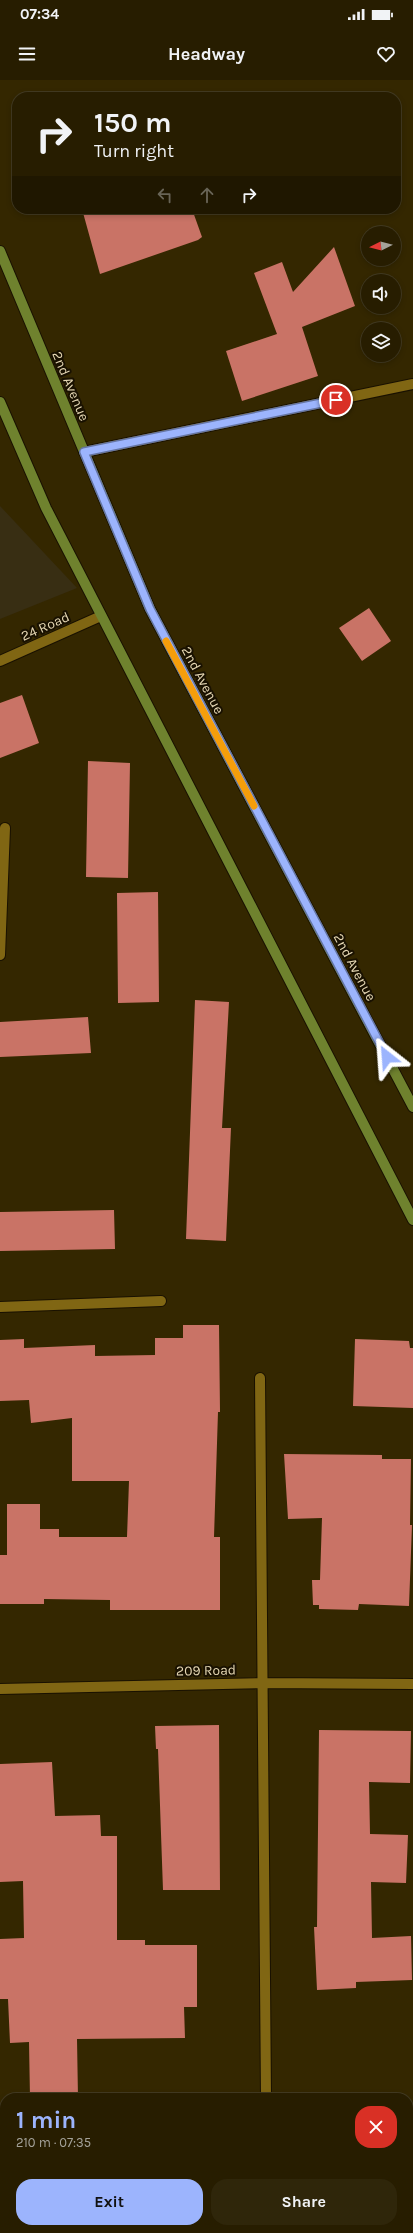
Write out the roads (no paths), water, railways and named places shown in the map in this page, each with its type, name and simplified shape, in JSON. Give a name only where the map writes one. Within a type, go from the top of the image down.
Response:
[{"type":"street","name":"2nd Avenue","points":[[0,251],[150,609],[413,1108]]},
{"type":"street","points":[[84,452],[413,384]]},
{"type":"street","points":[[0,402],[46,508],[413,1220]]},
{"type":"street","name":"24 Road","points":[[0,661],[101,616]]},
{"type":"street","points":[[0,955],[5,828]]},
{"type":"street","points":[[0,1307],[161,1301]]},
{"type":"street","points":[[260,1378],[264,1683],[266,2093]]},
{"type":"street","name":"209 Road","points":[[0,1689],[264,1683],[413,1684]]}]
